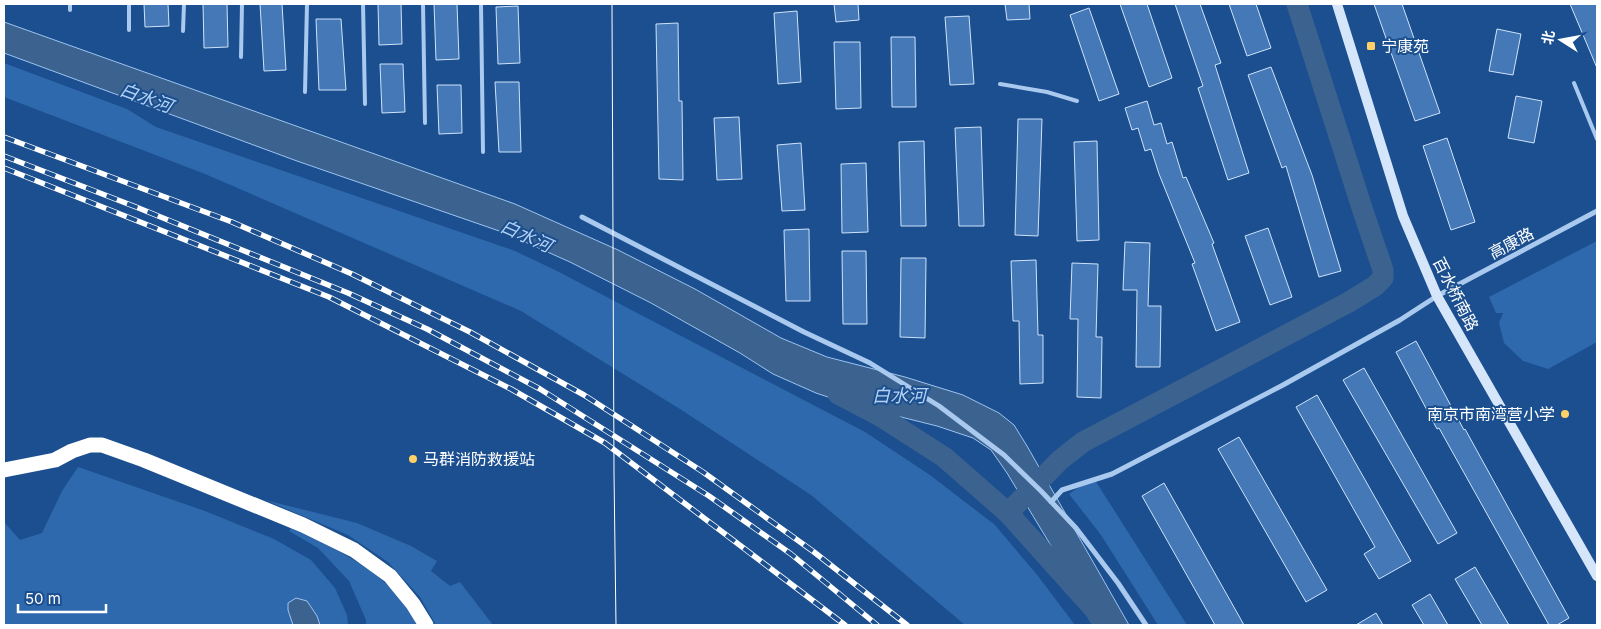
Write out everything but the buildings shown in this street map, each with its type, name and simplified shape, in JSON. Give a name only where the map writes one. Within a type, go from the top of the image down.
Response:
[{"type":"highway","points":[[4,470],[55,460],[72,451],[90,445],[102,445],[144,460],[303,525],[354,550],[390,576],[413,604],[426,625]]},
{"type":"street","name":"百水桥南路","points":[[1336,4],[1403,216],[1437,296],[1597,576]]},
{"type":"street","name":"高康路","points":[[1051,502],[1062,490],[1112,474],[1283,385],[1400,320],[1437,296],[1597,211]]},
{"type":"street","points":[[582,217],[804,332],[870,364],[939,406],[1004,455],[1076,528],[1112,575],[1146,625]]},
{"type":"lane","points":[[70,4],[70,10]]},
{"type":"lane","points":[[129,4],[129,30]]},
{"type":"lane","points":[[183,31],[184,4]]},
{"type":"lane","points":[[241,58],[242,4]]},
{"type":"lane","points":[[305,92],[307,4]]},
{"type":"lane","points":[[363,4],[366,104]]},
{"type":"lane","points":[[423,4],[425,123]]},
{"type":"lane","points":[[481,4],[483,152]]},
{"type":"lane","points":[[1574,83],[1597,139]]},
{"type":"lane","points":[[1000,84],[1047,92],[1077,102]]},
{"type":"shaded area","points":[[4,63],[127,109],[156,127],[515,251],[557,271],[865,432],[930,475],[995,525],[1038,576],[1075,625],[965,625],[811,495],[680,409],[521,311],[205,174],[4,97]]},
{"type":"shaded area","points":[[1597,241],[1597,342],[1548,369],[1523,361],[1504,343],[1499,323],[1503,313],[1496,313],[1489,297]]},
{"type":"shaded area","points":[[78,467],[205,511],[274,539],[311,560],[335,588],[347,615],[348,625],[4,625],[4,522],[20,540],[42,533],[62,491]]},
{"type":"shaded area","points":[[1093,477],[1187,625],[1158,625],[1101,535],[1069,494]]},
{"type":"shaded area","points":[[265,500],[357,523],[411,546],[437,561],[431,571],[450,586],[460,582],[493,625],[436,625],[420,597],[388,562],[348,535]]},
{"type":"shaded area","points":[[291,528],[346,555],[380,578],[407,607],[417,625],[366,625],[366,620],[349,581],[318,548],[289,531]]},
{"type":"water","name":"白水河","points":[[4,22],[515,204],[618,250],[695,289],[781,338],[827,357],[905,377],[963,395],[999,413],[1014,425],[1027,446],[1129,625],[1099,625],[1007,473],[991,450],[973,438],[937,426],[849,404],[816,393],[773,374],[740,353],[651,303],[570,262],[505,233],[297,161],[4,53]]},
{"type":"water","points":[[296,598],[307,601],[317,616],[320,625],[293,625],[288,610],[288,603]]},
{"type":"waterway","points":[[1008,513],[1060,460],[1083,442],[1349,302],[1375,286],[1383,278],[1383,270],[1297,4]]},
{"type":"waterway","name":"白水河","points":[[838,394],[880,416],[944,457],[1008,513],[1095,610],[1104,625]]},
{"type":"tram line","points":[[612,4],[616,625]]},
{"type":"railway","points":[[4,137],[232,222],[352,274],[470,332],[584,395],[703,472],[814,552],[907,625]]},
{"type":"railway","points":[[4,156],[348,293],[427,329],[540,389],[709,496],[791,554],[877,625]]},
{"type":"railway","points":[[4,168],[329,297],[511,389],[605,443],[845,625]]},
{"type":"place","name":"宁康苑","points":[[1371,46]]},
{"type":"place","name":"南京市南湾营小学","points":[[1565,414]]},
{"type":"place","name":"马群消防救援站","points":[[413,459]]}]
